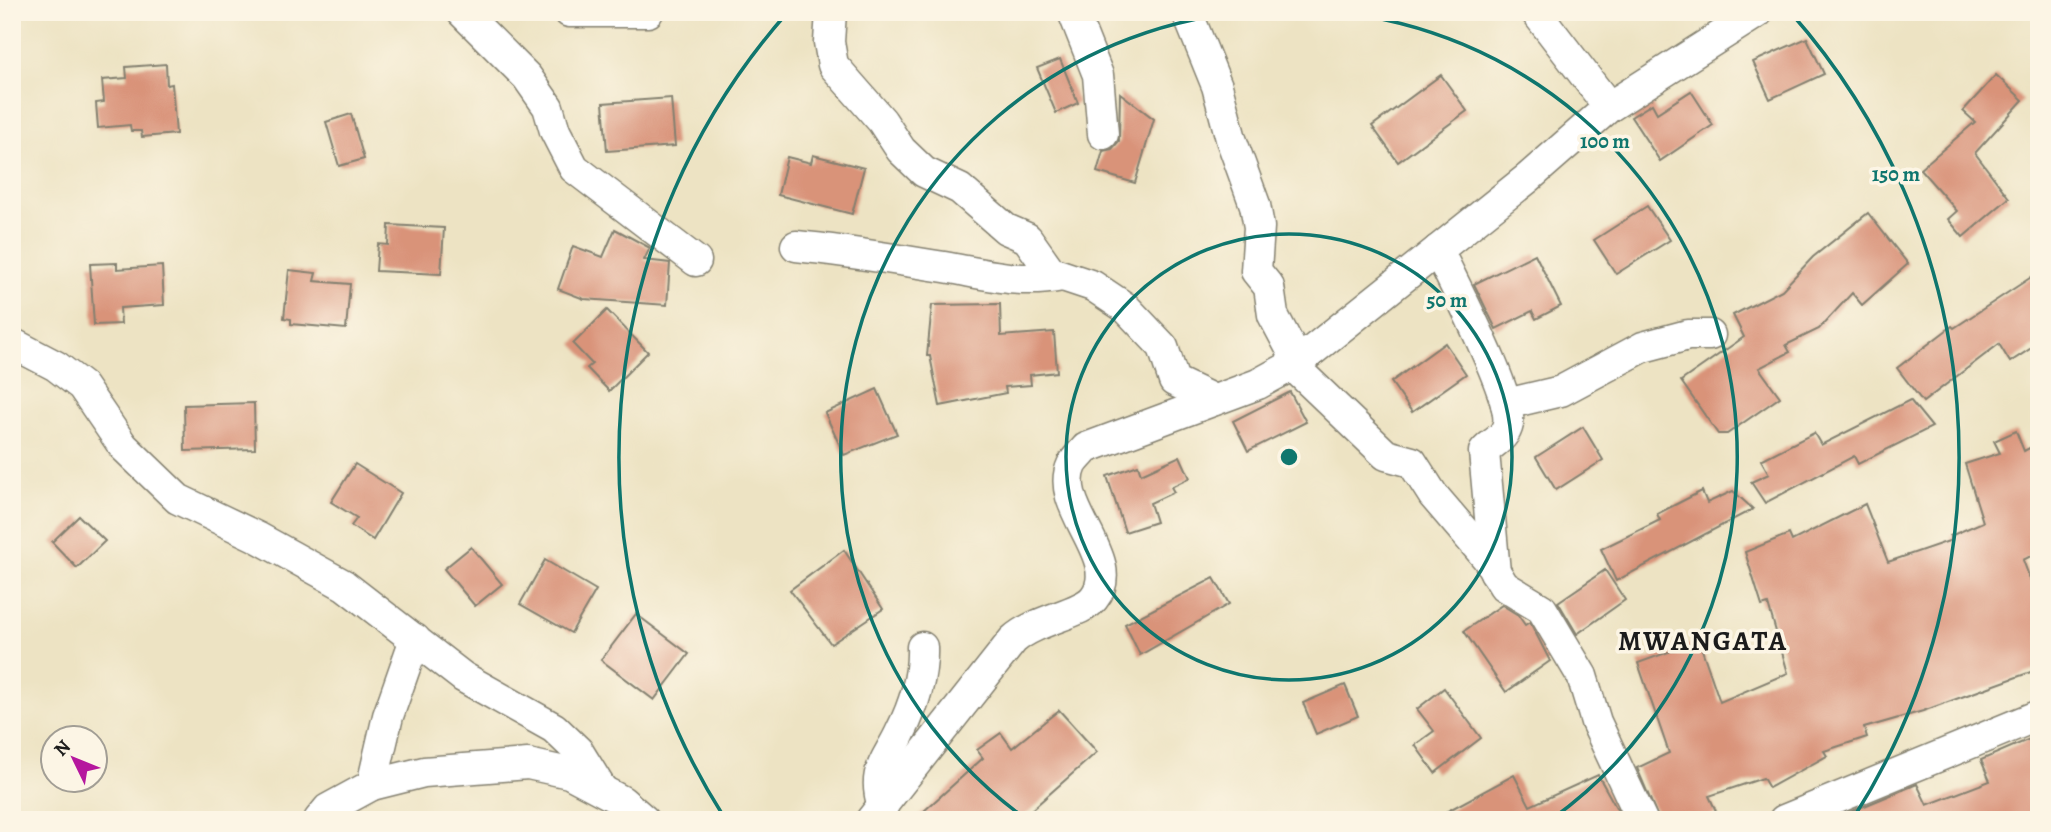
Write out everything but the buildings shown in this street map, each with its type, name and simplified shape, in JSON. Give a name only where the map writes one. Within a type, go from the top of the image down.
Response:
[{"type":"street","points":[[462,12],[527,77],[548,107],[555,131],[574,168],[696,261]]},
{"type":"street","points":[[569,12],[649,12]]},
{"type":"street","points":[[831,12],[829,43],[833,65],[883,121],[901,150],[924,172],[960,189],[1006,229],[1027,238],[1045,267],[1062,276],[1093,286],[1126,308],[1163,347],[1174,381],[1214,400]]},
{"type":"street","points":[[1073,12],[1098,75],[1103,134]]},
{"type":"street","points":[[1187,12],[1217,86],[1231,139],[1255,205],[1259,227],[1256,271],[1269,287],[1273,315],[1296,364],[1386,455],[1412,462],[1433,495],[1487,558],[1504,586],[1536,604],[1546,615],[1582,676],[1596,722],[1642,820]]},
{"type":"street","points":[[1536,12],[1609,107]]},
{"type":"street","points":[[877,813],[1013,640],[1026,629],[1087,605],[1096,597],[1100,587],[1100,564],[1072,502],[1068,483],[1072,464],[1086,448],[1258,384],[1296,364],[1609,107],[1758,12]]},
{"type":"street","points":[[796,246],[858,252],[1011,279],[1035,281],[1062,276]]},
{"type":"street","points":[[1437,250],[1478,334],[1506,404],[1508,425],[1504,434],[1484,452],[1495,551],[1494,572]]},
{"type":"street","points":[[1506,404],[1561,391],[1643,347],[1688,335],[1710,335]]},
{"type":"street","points":[[12,342],[56,366],[82,386],[123,446],[178,499],[257,537],[344,585],[463,677],[554,728],[578,751],[602,790]]},
{"type":"street","points":[[372,785],[387,716],[415,639]]},
{"type":"street","points":[[877,813],[878,773],[901,732],[919,682],[922,647]]},
{"type":"street","points":[[1784,820],[2039,715]]},
{"type":"street","points":[[319,820],[328,809],[372,785],[424,772],[528,764],[569,773],[622,801],[644,820]]},
{"type":"district","name":"MWANGATA","points":[[1703,641]]}]
